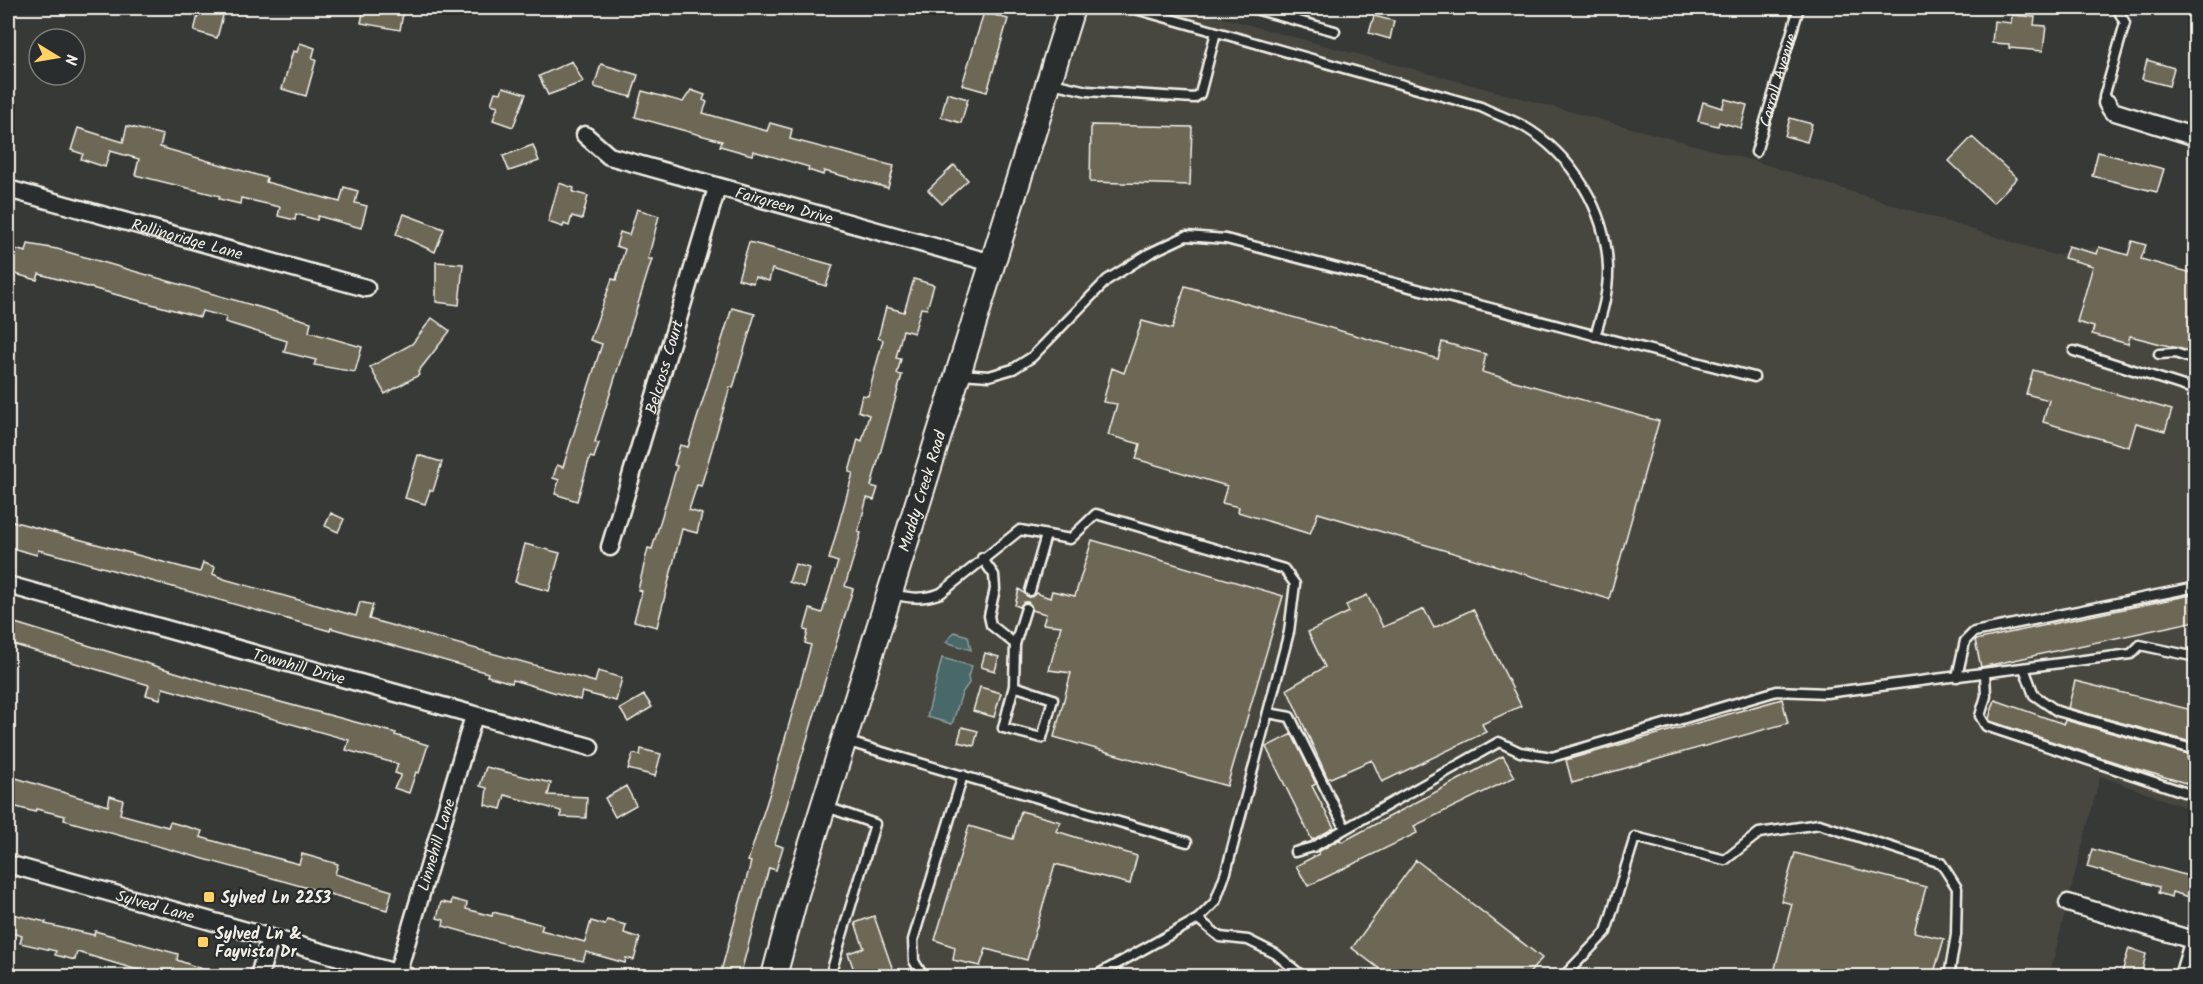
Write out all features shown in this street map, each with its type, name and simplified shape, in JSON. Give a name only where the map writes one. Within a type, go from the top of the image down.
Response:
[{"type":"street","name":"Muddy Creek Road","points":[[774,976],[796,894],[1072,8]]},
{"type":"street","points":[[2108,104],[2112,111],[2196,137]]},
{"type":"street","name":"Fairgreen Drive","points":[[585,135],[609,156],[992,263]]},
{"type":"street","name":"Belcross Court","points":[[610,547],[717,188]]},
{"type":"street","name":"Rollingridge Lane","points":[[8,189],[366,288]]},
{"type":"street","name":"Townhill Drive","points":[[8,585],[590,747]]},
{"type":"street","name":"Linnehill Lane","points":[[400,976],[474,716]]},
{"type":"street","name":"Sylved Lane","points":[[8,864],[400,976]]},
{"type":"street","points":[[2068,903],[2195,941],[2184,976]]},
{"type":"street","points":[[259,976],[270,938]]},
{"type":"lane","points":[[1132,8],[1481,108],[1524,127],[1560,156],[1586,188],[1603,228],[1608,268],[1604,306],[1595,336]]},
{"type":"lane","points":[[1251,8],[1335,31]]},
{"type":"lane","name":"Carroll Avenue","points":[[1756,152],[1798,8]]},
{"type":"lane","points":[[2108,104],[2104,97],[2125,23],[2116,8]]},
{"type":"lane","points":[[1049,82],[1087,92],[1194,98],[1200,94],[1216,32]]},
{"type":"lane","points":[[958,374],[989,376],[1013,369],[1032,357],[1107,280],[1150,252],[1186,236],[1226,239],[1754,377]]},
{"type":"lane","points":[[2074,351],[2196,390]]},
{"type":"lane","points":[[2158,354],[2175,353],[2196,360]]},
{"type":"lane","points":[[890,593],[911,598],[929,597],[941,593],[982,558],[1020,530],[1070,539],[1096,514],[1284,569],[1294,584],[1289,632],[1226,872],[1215,902],[1198,919],[1095,976]]},
{"type":"lane","points":[[1030,591],[1046,535]]},
{"type":"lane","points":[[982,558],[994,575],[995,589],[989,616],[991,625],[1015,644]]},
{"type":"lane","points":[[1957,677],[1965,641],[1974,632],[2196,587]]},
{"type":"lane","points":[[1014,686],[1051,698],[1054,702],[1042,738],[1003,728],[1014,686],[1015,644],[1026,608]]},
{"type":"lane","points":[[1295,852],[1313,847],[1499,742],[1520,752],[1552,757],[1777,691],[1826,693],[1957,677],[2131,654],[2139,645],[2196,657]]},
{"type":"lane","points":[[2024,668],[2034,695],[2057,711],[2196,750]]},
{"type":"lane","points":[[1985,673],[1986,696],[1980,716],[1986,726],[2196,796]]},
{"type":"lane","points":[[1268,712],[1290,717],[1346,828]]},
{"type":"lane","points":[[844,740],[1187,842]]},
{"type":"lane","points":[[923,976],[914,961],[913,940],[963,776]]},
{"type":"lane","points":[[824,806],[875,824],[830,976]]},
{"type":"lane","points":[[1564,976],[1606,932],[1635,837],[1725,860],[1759,833],[1819,824],[1941,863],[1957,888],[1956,935],[1949,976]]},
{"type":"lane","points":[[1198,919],[1220,937],[1248,940],[1276,954],[1302,976]]},
{"type":"shaded area","points":[[1072,8],[1186,8],[1761,163],[2053,255],[2099,247],[2195,274],[2195,811],[2100,776],[2049,976],[774,976]]},
{"type":"water","points":[[954,632],[968,636],[971,650],[946,642]]},
{"type":"water","points":[[942,658],[972,666],[968,676],[969,683],[962,693],[952,724],[927,717]]},
{"type":"building","points":[[200,8],[225,8],[217,38],[194,31]]},
{"type":"building","points":[[364,8],[404,8],[400,30],[361,23]]},
{"type":"building","points":[[984,12],[1008,19],[987,92],[962,85]]},
{"type":"building","points":[[2012,15],[2035,17],[2034,25],[2046,26],[2043,51],[2009,48],[2009,44],[1992,43],[1994,21],[2011,23]]},
{"type":"building","points":[[1374,16],[1394,21],[1390,39],[1369,33]]},
{"type":"building","points":[[300,43],[315,48],[312,59],[316,60],[306,96],[282,89],[293,51],[297,52]]},
{"type":"building","points":[[2147,60],[2174,68],[2169,86],[2142,79]]},
{"type":"building","points":[[572,61],[583,82],[548,95],[539,76]]},
{"type":"building","points":[[601,64],[638,75],[631,97],[594,87]]},
{"type":"building","points":[[503,87],[526,94],[513,127],[493,120],[498,106],[491,104],[495,92],[501,93]]},
{"type":"building","points":[[691,90],[705,95],[703,100],[707,102],[703,113],[767,131],[770,123],[792,129],[790,139],[894,166],[888,188],[824,171],[823,175],[808,170],[809,167],[753,151],[752,155],[720,146],[722,141],[635,117],[642,91],[683,102]]},
{"type":"building","points":[[947,93],[968,99],[961,123],[941,117]]},
{"type":"building","points":[[1725,99],[1747,105],[1741,128],[1719,122],[1718,126],[1698,121],[1703,102],[1722,108]]},
{"type":"building","points":[[1790,118],[1812,124],[1807,142],[1785,136]]},
{"type":"building","points":[[1091,125],[1192,127],[1190,185],[1090,182]]},
{"type":"building","points":[[127,126],[163,135],[160,147],[267,178],[266,182],[340,202],[344,187],[358,191],[355,203],[367,206],[361,228],[318,216],[317,220],[296,214],[295,220],[278,216],[280,207],[241,198],[240,204],[219,199],[220,196],[135,175],[139,159],[110,151],[105,167],[81,159],[83,154],[71,150],[78,128],[123,142]]},
{"type":"building","points":[[1972,137],[2017,178],[1993,203],[1949,161]]},
{"type":"building","points":[[533,145],[539,161],[509,171],[503,156]]},
{"type":"building","points":[[2098,152],[2164,169],[2157,192],[2092,176]]},
{"type":"building","points":[[954,165],[968,180],[942,204],[928,190]]},
{"type":"building","points":[[559,183],[574,188],[573,192],[588,196],[582,219],[572,216],[569,226],[564,224],[563,227],[548,222]]},
{"type":"building","points":[[637,209],[659,216],[648,259],[652,259],[595,442],[599,443],[594,458],[590,457],[577,501],[555,494],[559,480],[553,478],[557,465],[563,467],[602,344],[590,340],[612,279],[616,280],[625,249],[616,246],[620,232],[629,235]]},
{"type":"building","points":[[404,214],[444,229],[435,252],[396,234]]},
{"type":"building","points":[[2132,241],[2146,245],[2141,259],[2196,274],[2196,353],[2130,336],[2128,344],[2092,334],[2094,327],[2077,322],[2093,266],[2064,258],[2068,246],[2097,254],[2099,247],[2128,255]]},
{"type":"building","points":[[749,242],[833,265],[826,286],[772,269],[769,281],[755,277],[753,283],[738,279]]},
{"type":"building","points":[[28,244],[57,249],[311,322],[309,332],[362,347],[355,372],[314,365],[316,360],[284,352],[287,341],[225,322],[226,317],[202,311],[200,317],[39,274],[37,280],[8,272],[8,247],[26,252]]},
{"type":"building","points":[[436,262],[463,264],[459,305],[436,302]]},
{"type":"building","points":[[914,279],[934,285],[927,309],[921,308],[914,333],[903,330],[896,358],[901,359],[897,374],[902,375],[871,486],[878,488],[874,500],[867,498],[858,532],[861,533],[845,586],[853,589],[775,844],[783,847],[776,870],[769,868],[740,976],[721,971],[751,862],[748,861],[771,789],[811,645],[805,643],[808,631],[804,630],[810,609],[822,613],[838,562],[829,559],[853,473],[849,472],[858,439],[862,441],[869,415],[858,411],[862,395],[868,396],[883,340],[878,338],[886,307],[904,312]]},
{"type":"building","points":[[1185,286],[1438,359],[1442,342],[1486,354],[1482,372],[1659,421],[1609,599],[1318,513],[1310,534],[1238,512],[1239,507],[1222,503],[1227,486],[1136,459],[1140,444],[1108,435],[1117,404],[1103,402],[1112,368],[1124,373],[1142,321],[1172,329]]},
{"type":"building","points":[[732,308],[755,314],[733,388],[730,387],[701,486],[697,485],[689,510],[702,514],[697,533],[682,529],[657,627],[634,621],[642,591],[638,590],[648,548],[652,549],[677,466],[674,465],[680,445],[688,447]]},
{"type":"building","points":[[432,318],[450,331],[418,372],[419,375],[385,394],[370,367],[412,344]]},
{"type":"building","points":[[2033,370],[2172,410],[2165,431],[2136,423],[2129,447],[2043,422],[2049,400],[2026,394]]},
{"type":"building","points":[[418,455],[442,462],[433,491],[430,490],[425,504],[405,498]]},
{"type":"building","points":[[331,513],[344,519],[338,532],[325,526]]},
{"type":"building","points":[[8,520],[200,572],[203,563],[215,567],[213,574],[224,579],[356,616],[360,602],[373,605],[369,619],[595,682],[598,671],[622,678],[616,701],[582,692],[580,700],[513,680],[512,683],[487,676],[488,673],[331,628],[330,631],[38,550],[37,555],[8,547]]},
{"type":"building","points":[[1092,540],[1283,596],[1227,786],[1054,737],[1071,673],[1049,670],[1061,626],[1043,624],[1046,614],[1032,610],[1028,602],[1024,602],[1020,607],[1015,605],[1019,589],[1029,597],[1036,593],[1050,598],[1052,591],[1075,596]]},
{"type":"building","points":[[525,544],[560,553],[549,591],[515,582]]},
{"type":"building","points":[[795,564],[809,568],[804,587],[789,582]]},
{"type":"building","points":[[2196,594],[2196,621],[1981,667],[1975,640]]},
{"type":"building","points":[[1367,595],[1383,627],[1424,609],[1434,628],[1473,609],[1521,706],[1482,724],[1486,732],[1382,782],[1372,760],[1328,779],[1287,689],[1325,667],[1308,632],[1349,612],[1346,605]]},
{"type":"building","points":[[12,622],[224,687],[396,733],[395,735],[428,745],[419,773],[416,772],[409,793],[394,788],[401,775],[395,773],[398,764],[346,750],[349,740],[163,688],[160,699],[146,695],[149,685],[8,643]]},
{"type":"building","points":[[985,653],[999,657],[995,671],[981,667]]},
{"type":"building","points":[[2075,681],[2196,711],[2191,742],[2068,708]]},
{"type":"building","points":[[980,687],[1001,693],[994,717],[973,711]]},
{"type":"building","points":[[644,695],[652,707],[628,722],[620,709]]},
{"type":"building","points":[[1782,699],[1788,723],[1572,783],[1566,760]]},
{"type":"building","points":[[1995,700],[2064,724],[2065,720],[2188,754],[2187,758],[2196,760],[2196,786],[1990,721]]},
{"type":"building","points":[[962,727],[978,731],[974,746],[958,742]]},
{"type":"building","points":[[1292,734],[1316,784],[1312,786],[1334,828],[1312,840],[1266,747]]},
{"type":"building","points":[[641,749],[661,754],[655,776],[628,769],[633,754],[640,755]]},
{"type":"building","points":[[1503,756],[1515,777],[1414,826],[1417,833],[1308,886],[1296,866],[1319,854],[1318,852],[1340,839],[1342,842]]},
{"type":"building","points":[[486,767],[551,783],[548,795],[587,797],[586,818],[561,817],[561,811],[505,795],[501,809],[485,805],[487,788],[480,786]]},
{"type":"building","points":[[16,778],[108,806],[110,796],[123,800],[120,814],[168,827],[170,822],[202,831],[200,837],[238,848],[299,864],[302,854],[338,864],[335,874],[392,891],[387,910],[64,820],[65,816],[36,809],[35,812],[9,805]]},
{"type":"building","points":[[626,786],[636,805],[615,817],[605,798]]},
{"type":"building","points":[[1021,811],[1061,822],[1056,831],[1137,856],[1130,884],[1055,864],[1027,960],[986,949],[980,966],[953,960],[955,947],[935,940],[969,826],[1013,839]]},
{"type":"building","points":[[2092,849],[2196,878],[2196,899],[2172,892],[2171,897],[2158,893],[2159,887],[2087,867]]},
{"type":"building","points":[[1795,853],[1926,887],[1914,932],[1944,939],[1933,976],[1773,976],[1792,904],[1781,901]]},
{"type":"building","points":[[1416,860],[1542,958],[1527,976],[1389,976],[1352,948]]},
{"type":"building","points":[[452,899],[467,903],[466,909],[492,916],[493,912],[543,925],[541,930],[585,942],[591,921],[605,925],[607,920],[626,925],[624,933],[640,938],[634,960],[626,958],[625,963],[586,952],[583,961],[531,951],[443,926],[444,920],[437,918],[441,902],[451,904]]},
{"type":"building","points":[[8,913],[94,935],[95,931],[178,954],[177,960],[221,976],[158,976],[77,952],[75,960],[55,955],[56,951],[20,943],[22,936],[8,932]]},
{"type":"building","points":[[874,916],[895,976],[856,976],[848,953],[864,948],[855,923]]},
{"type":"building","points":[[2129,948],[2146,954],[2141,976],[2121,976]]},
{"type":"place","name":"Sylved Ln 2253","points":[[209,897]]},
{"type":"place","name":"Sylved Ln & Fayvista Dr","points":[[203,942]]}]
